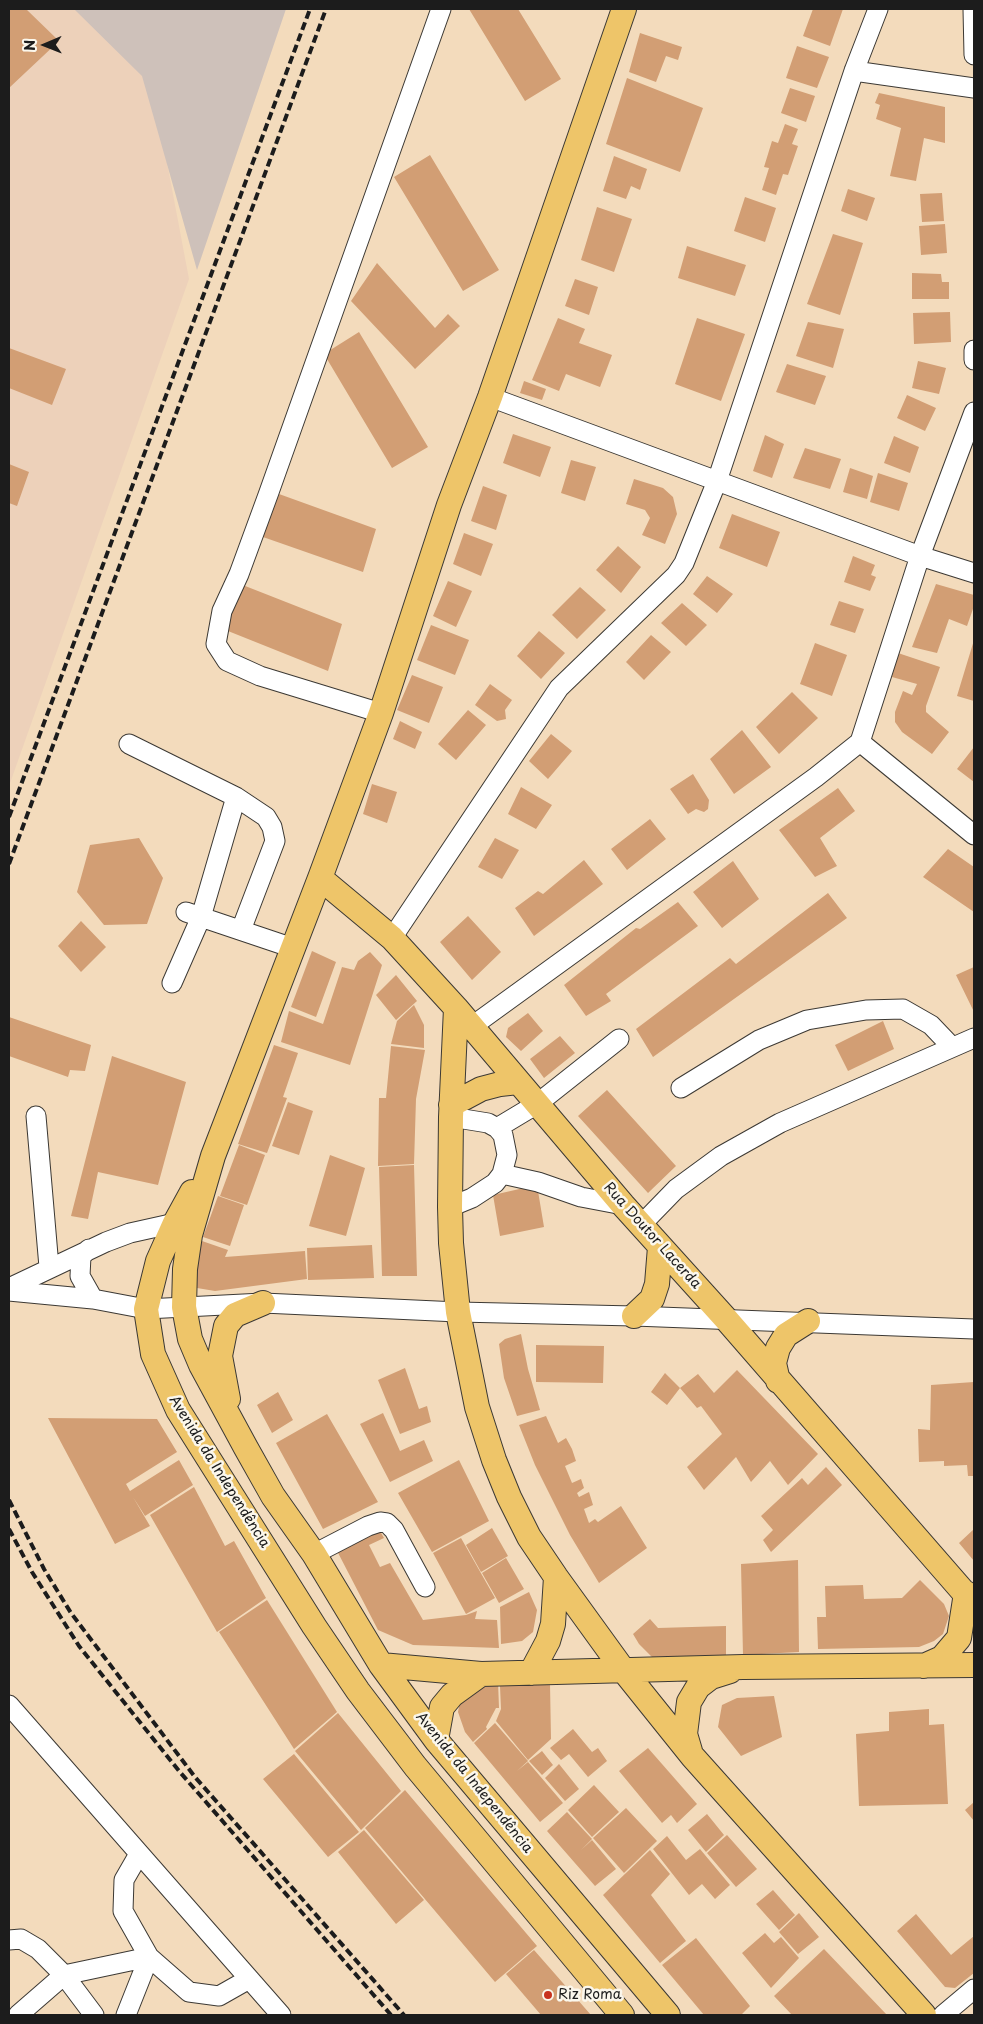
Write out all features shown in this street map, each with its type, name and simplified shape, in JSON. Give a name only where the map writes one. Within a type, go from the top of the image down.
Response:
[{"type":"main road","points":[[213,1156],[320,878],[381,712],[449,504],[490,396],[624,9]]},
{"type":"main road","name":"Rua Doutor Lacerda","points":[[320,878],[392,938],[456,1008],[623,1205],[726,1319],[778,1381],[970,1599]]},
{"type":"main road","points":[[456,1008],[451,1111],[450,1208],[451,1243],[458,1312],[477,1407],[494,1460],[529,1537],[624,1671],[693,1757],[924,2015]]},
{"type":"main road","points":[[451,1111],[481,1089],[518,1082]]},
{"type":"main road","name":"Avenida da Independência","points":[[213,1156],[175,1223],[158,1261],[146,1309],[153,1354],[178,1410],[247,1516],[314,1626],[358,1692],[415,1766],[619,2011]]},
{"type":"main road","name":"Avenida da Independência","points":[[213,1156],[190,1235],[184,1269],[184,1307],[190,1339],[202,1365],[273,1496],[314,1554],[381,1666],[436,1740],[668,2015]]},
{"type":"main road","points":[[634,1316],[652,1299],[660,1268],[660,1247]]},
{"type":"main road","points":[[234,1425],[222,1378],[220,1356],[222,1338],[226,1326],[236,1315],[263,1303]]},
{"type":"main road","points":[[778,1381],[774,1363],[778,1348],[786,1334],[808,1322]]},
{"type":"main road","points":[[247,1516],[273,1496]]},
{"type":"main road","points":[[532,1673],[548,1641],[553,1624],[556,1577]]},
{"type":"main road","points":[[923,1667],[942,1658],[959,1638],[970,1599]]},
{"type":"main road","points":[[381,1666],[481,1674],[743,1667],[923,1667],[974,1665]]},
{"type":"main road","points":[[693,1757],[685,1734],[689,1702],[698,1687],[712,1677],[743,1667]]},
{"type":"main road","points":[[436,1740],[442,1707],[452,1695],[481,1674]]},
{"type":"main road","points":[[619,2011],[641,1985]]},
{"type":"street","points":[[381,712],[260,676],[227,661],[216,644],[222,612],[239,574],[265,504],[441,9]]},
{"type":"street","points":[[392,938],[559,688],[676,575],[684,563],[717,481],[854,71],[878,9]]},
{"type":"street","points":[[973,9],[974,55]]},
{"type":"street","points":[[854,71],[974,88]]},
{"type":"street","points":[[974,350],[974,360]]},
{"type":"street","points":[[490,396],[920,556],[974,573]]},
{"type":"street","points":[[471,1027],[816,777],[860,742],[920,556],[974,412]]},
{"type":"street","points":[[860,742],[974,835]]},
{"type":"street","points":[[129,744],[236,797],[266,817],[272,828],[275,841],[241,930]]},
{"type":"street","points":[[172,983],[193,914],[236,797]]},
{"type":"street","points":[[193,914],[293,948]]},
{"type":"street","points":[[681,1088],[759,1040],[807,1020],[866,1010],[903,1009],[931,1025],[952,1047]]},
{"type":"street","points":[[642,1225],[676,1190],[721,1156],[780,1123],[974,1038]]},
{"type":"street","points":[[497,1128],[537,1104],[619,1040]]},
{"type":"street","points":[[450,1208],[495,1183],[502,1174],[507,1155],[503,1135],[497,1128],[488,1123],[451,1111]]},
{"type":"street","points":[[36,1116],[49,1267]]},
{"type":"street","points":[[502,1174],[538,1182],[581,1197],[623,1205]]},
{"type":"street","points":[[9,1289],[49,1267],[89,1249],[130,1233],[175,1223]]},
{"type":"street","points":[[89,1249],[82,1256],[80,1266],[84,1286],[93,1299]]},
{"type":"street","points":[[9,1289],[93,1299],[146,1309],[263,1303],[458,1312],[726,1319],[974,1329]]},
{"type":"street","points":[[314,1554],[368,1526],[380,1522],[387,1523],[394,1530],[425,1587]]},
{"type":"street","points":[[9,1705],[281,2015]]},
{"type":"street","points":[[139,1854],[124,1880],[123,1911],[149,1957],[189,1992],[219,1996],[249,1979]]},
{"type":"street","points":[[9,1940],[21,1939],[38,1949],[64,1975],[94,2015]]},
{"type":"street","points":[[18,2015],[64,1975],[149,1957]]},
{"type":"street","points":[[126,2015],[149,1957]]},
{"type":"street","points":[[944,2015],[974,1988]]},
{"type":"shaded area","points":[[9,9],[87,9],[151,78],[189,279],[9,786]]},
{"type":"shaded area","points":[[74,9],[286,9],[197,270],[142,76]]},
{"type":"building","points":[[9,9],[26,9],[59,41],[9,88]]},
{"type":"building","points":[[469,9],[518,9],[561,79],[525,101]]},
{"type":"building","points":[[813,9],[843,9],[830,46],[803,36]]},
{"type":"building","points":[[640,33],[682,47],[678,60],[666,56],[656,82],[629,72]]},
{"type":"building","points":[[797,46],[829,57],[817,88],[786,78]]},
{"type":"building","points":[[627,78],[703,108],[680,172],[606,144]]},
{"type":"building","points":[[790,88],[815,96],[806,122],[781,113]]},
{"type":"building","points":[[879,93],[945,107],[945,143],[924,138],[916,181],[890,176],[901,128],[876,119],[880,105],[875,103]]},
{"type":"building","points":[[785,124],[798,129],[792,144],[798,146],[788,175],[783,174],[776,195],[762,190],[769,168],[764,167],[772,141],[778,143]]},
{"type":"building","points":[[430,155],[499,270],[463,291],[394,177]]},
{"type":"building","points":[[614,156],[647,169],[640,190],[631,186],[626,199],[603,191]]},
{"type":"building","points":[[848,189],[875,198],[867,221],[841,211]]},
{"type":"building","points":[[942,193],[944,221],[922,222],[920,194]]},
{"type":"building","points":[[745,197],[776,208],[765,242],[734,231]]},
{"type":"building","points":[[597,207],[632,219],[614,272],[581,260]]},
{"type":"building","points":[[945,224],[947,253],[921,255],[919,226]]},
{"type":"building","points":[[833,234],[863,243],[840,315],[807,304]]},
{"type":"building","points":[[687,246],[746,265],[735,296],[678,278]]},
{"type":"building","points":[[377,263],[435,328],[448,314],[460,326],[415,369],[351,301]]},
{"type":"building","points":[[912,273],[941,274],[942,282],[949,282],[949,299],[912,299]]},
{"type":"building","points":[[575,279],[598,287],[589,315],[565,306]]},
{"type":"building","points":[[950,312],[951,342],[914,344],[913,313]]},
{"type":"building","points":[[558,318],[585,329],[579,343],[612,355],[600,387],[566,374],[559,391],[532,380]]},
{"type":"building","points":[[697,318],[745,334],[721,401],[675,384]]},
{"type":"building","points":[[808,322],[844,329],[833,368],[796,356]]},
{"type":"building","points":[[359,332],[428,447],[392,468],[324,354]]},
{"type":"building","points":[[9,348],[66,369],[52,405],[9,388]]},
{"type":"building","points":[[918,361],[946,368],[939,394],[912,388]]},
{"type":"building","points":[[787,364],[826,376],[815,405],[776,392]]},
{"type":"building","points":[[524,381],[546,389],[542,400],[520,393]]},
{"type":"building","points":[[907,395],[936,408],[925,431],[897,418]]},
{"type":"building","points":[[513,434],[551,447],[540,477],[503,463]]},
{"type":"building","points":[[765,435],[784,444],[772,478],[753,471]]},
{"type":"building","points":[[894,436],[919,447],[910,473],[884,463]]},
{"type":"building","points":[[805,448],[841,459],[830,489],[793,478]]},
{"type":"building","points":[[571,460],[596,467],[585,501],[561,493]]},
{"type":"building","points":[[9,464],[29,472],[17,506],[9,503]]},
{"type":"building","points":[[850,468],[873,476],[867,499],[843,492]]},
{"type":"building","points":[[878,473],[908,483],[899,511],[870,502]]},
{"type":"building","points":[[634,479],[663,488],[673,497],[677,514],[665,544],[642,535],[650,518],[645,510],[626,504]]},
{"type":"building","points":[[483,486],[507,495],[496,530],[471,521]]},
{"type":"building","points":[[279,494],[376,529],[363,572],[263,537]]},
{"type":"building","points":[[732,514],[780,532],[767,567],[719,548]]},
{"type":"building","points":[[464,533],[493,544],[481,576],[453,564]]},
{"type":"building","points":[[618,546],[641,567],[621,593],[596,570]]},
{"type":"building","points":[[853,556],[875,565],[871,575],[876,577],[870,591],[844,582]]},
{"type":"building","points":[[707,576],[733,594],[717,613],[693,594]]},
{"type":"building","points":[[448,581],[472,591],[456,627],[433,616]]},
{"type":"building","points":[[235,582],[342,624],[328,671],[223,629]]},
{"type":"building","points":[[936,584],[974,595],[974,606],[967,626],[949,619],[937,653],[912,647]]},
{"type":"building","points":[[580,587],[606,610],[577,639],[552,615]]},
{"type":"building","points":[[839,601],[864,609],[855,633],[830,625]]},
{"type":"building","points":[[682,603],[707,625],[686,646],[661,623]]},
{"type":"building","points":[[431,625],[469,640],[455,675],[417,660]]},
{"type":"building","points":[[539,631],[565,653],[541,679],[517,656]]},
{"type":"building","points":[[651,635],[671,652],[644,680],[626,662]]},
{"type":"building","points":[[974,640],[974,701],[957,696]]},
{"type":"building","points":[[815,643],[847,655],[832,696],[800,684]]},
{"type":"building","points":[[898,653],[940,667],[926,706],[926,712],[949,732],[932,754],[902,732],[895,722],[895,712],[903,691],[912,695],[917,684],[892,677]]},
{"type":"building","points":[[412,675],[443,687],[429,723],[397,710]]},
{"type":"building","points":[[490,684],[512,700],[505,710],[506,719],[497,721],[475,705]]},
{"type":"building","points":[[792,692],[818,718],[779,754],[756,727]]},
{"type":"building","points":[[468,710],[486,725],[456,760],[438,744]]},
{"type":"building","points":[[400,721],[422,732],[415,749],[393,739]]},
{"type":"building","points":[[742,730],[771,767],[734,794],[710,759]]},
{"type":"building","points":[[551,734],[572,751],[548,779],[529,761]]},
{"type":"building","points":[[974,747],[974,782],[957,769]]},
{"type":"building","points":[[693,774],[709,800],[708,809],[704,812],[696,809],[688,814],[670,789]]},
{"type":"building","points":[[372,784],[397,792],[387,823],[363,814]]},
{"type":"building","points":[[521,787],[552,805],[536,829],[508,814]]},
{"type":"building","points":[[838,788],[855,811],[820,838],[837,866],[815,877],[779,830]]},
{"type":"building","points":[[650,819],[666,839],[627,870],[611,849]]},
{"type":"building","points":[[139,838],[163,878],[147,924],[104,925],[77,892],[90,845]]},
{"type":"building","points":[[495,838],[519,850],[502,879],[478,867]]},
{"type":"building","points":[[948,849],[974,867],[974,912],[923,877]]},
{"type":"building","points":[[584,860],[603,884],[534,936],[515,908],[538,891],[543,894]]},
{"type":"building","points":[[733,861],[759,899],[722,928],[693,892]]},
{"type":"building","points":[[828,893],[847,918],[653,1057],[636,1029],[730,958],[736,964]]},
{"type":"building","points":[[678,902],[698,926],[606,994],[611,1001],[586,1016],[564,985],[636,928],[640,929]]},
{"type":"building","points":[[468,916],[501,952],[472,980],[440,942]]},
{"type":"building","points":[[81,921],[106,947],[81,972],[58,946]]},
{"type":"building","points":[[312,951],[336,962],[316,1017],[291,1007]]},
{"type":"building","points":[[370,952],[382,965],[350,1065],[281,1042],[289,1011],[323,1024],[342,967],[354,970],[358,961]]},
{"type":"building","points":[[974,967],[974,1012],[956,975]]},
{"type":"building","points":[[396,975],[417,1001],[396,1020],[376,995]]},
{"type":"building","points":[[414,1005],[424,1025],[424,1048],[391,1044],[397,1021]]},
{"type":"building","points":[[528,1013],[543,1031],[521,1051],[506,1037],[508,1028]]},
{"type":"building","points":[[9,1017],[91,1045],[85,1071],[70,1070],[68,1077],[9,1056]]},
{"type":"building","points":[[883,1021],[894,1049],[848,1071],[835,1045]]},
{"type":"building","points":[[560,1036],[575,1053],[544,1078],[530,1059]]},
{"type":"building","points":[[274,1045],[298,1053],[283,1097],[287,1098],[267,1153],[238,1144]]},
{"type":"building","points":[[391,1046],[425,1050],[416,1099],[414,1164],[378,1166],[379,1098],[386,1098]]},
{"type":"building","points":[[112,1056],[186,1082],[158,1185],[98,1172],[88,1219],[71,1216]]},
{"type":"building","points":[[607,1090],[676,1166],[648,1193],[578,1116]]},
{"type":"building","points":[[288,1102],[313,1111],[299,1155],[272,1146]]},
{"type":"building","points":[[239,1145],[265,1155],[247,1205],[220,1196]]},
{"type":"building","points":[[330,1155],[365,1168],[346,1236],[309,1226]]},
{"type":"building","points":[[414,1165],[417,1276],[382,1276],[379,1167]]},
{"type":"building","points":[[537,1185],[544,1227],[500,1236],[493,1195]]},
{"type":"building","points":[[218,1196],[244,1205],[230,1246],[203,1237]]},
{"type":"building","points":[[202,1241],[228,1250],[225,1257],[305,1251],[307,1279],[215,1291],[197,1288],[192,1272]]},
{"type":"building","points":[[372,1245],[374,1278],[308,1280],[307,1248]]},
{"type":"building","points":[[521,1334],[528,1369],[540,1410],[517,1416],[504,1378],[499,1344],[505,1339]]},
{"type":"building","points":[[536,1345],[604,1346],[603,1383],[536,1382]]},
{"type":"building","points":[[405,1368],[419,1409],[427,1406],[431,1422],[400,1434],[378,1380]]},
{"type":"building","points":[[737,1370],[818,1454],[788,1485],[770,1461],[751,1482],[736,1457],[704,1490],[687,1467],[722,1434],[701,1406],[697,1408],[680,1388],[698,1374],[714,1393]]},
{"type":"building","points":[[665,1373],[680,1388],[667,1405],[651,1392]]},
{"type":"building","points":[[974,1382],[974,1476],[968,1476],[967,1465],[944,1466],[944,1461],[919,1462],[918,1429],[930,1430],[931,1385]]},
{"type":"building","points":[[278,1392],[293,1420],[272,1433],[257,1405]]},
{"type":"building","points":[[383,1413],[400,1451],[424,1440],[433,1461],[390,1482],[360,1424]]},
{"type":"building","points":[[327,1414],[378,1502],[323,1529],[276,1443]]},
{"type":"building","points":[[546,1416],[558,1443],[566,1438],[572,1449],[576,1461],[565,1466],[572,1483],[581,1479],[584,1488],[577,1493],[579,1497],[589,1492],[593,1505],[584,1509],[589,1523],[595,1519],[598,1522],[621,1506],[647,1548],[599,1583],[570,1535],[535,1465],[519,1425]]},
{"type":"building","points":[[48,1418],[157,1419],[177,1452],[126,1484],[130,1491],[179,1460],[193,1485],[145,1516],[133,1497],[150,1526],[115,1544]]},
{"type":"building","points":[[459,1460],[489,1521],[432,1552],[398,1493]]},
{"type":"building","points":[[826,1467],[842,1485],[771,1552],[763,1540],[773,1530],[761,1516],[802,1478],[808,1485]]},
{"type":"building","points":[[194,1487],[225,1546],[234,1541],[266,1598],[217,1632],[150,1515]]},
{"type":"building","points":[[377,1526],[384,1538],[369,1545],[380,1567],[390,1563],[423,1620],[466,1615],[477,1611],[475,1619],[497,1620],[499,1648],[413,1645],[378,1630],[335,1547]]},
{"type":"building","points":[[492,1528],[508,1556],[481,1572],[466,1545]]},
{"type":"building","points":[[974,1529],[974,1561],[959,1543]]},
{"type":"building","points":[[461,1538],[495,1598],[466,1614],[433,1553]]},
{"type":"building","points":[[506,1558],[524,1589],[499,1603],[482,1573]]},
{"type":"building","points":[[798,1560],[799,1652],[743,1655],[741,1564]]},
{"type":"building","points":[[920,1580],[944,1604],[949,1616],[943,1634],[934,1641],[919,1647],[818,1649],[817,1617],[826,1617],[825,1586],[863,1585],[864,1599],[902,1598]]},
{"type":"building","points":[[529,1592],[537,1610],[533,1632],[522,1641],[501,1644],[500,1607]]},
{"type":"building","points":[[267,1600],[337,1712],[294,1749],[219,1632]]},
{"type":"building","points":[[650,1619],[658,1628],[726,1626],[726,1655],[652,1657],[639,1644],[633,1634]]},
{"type":"building","points":[[498,1681],[499,1708],[496,1708],[486,1727],[487,1729],[473,1742],[465,1732],[458,1712],[460,1701],[466,1691]]},
{"type":"building","points":[[550,1684],[551,1739],[528,1760],[496,1721],[501,1709],[500,1686]]},
{"type":"building","points":[[774,1696],[782,1737],[741,1756],[718,1727],[722,1705],[737,1698]]},
{"type":"building","points":[[929,1709],[929,1725],[944,1724],[948,1804],[859,1806],[856,1734],[889,1731],[889,1712]]},
{"type":"building","points":[[338,1713],[401,1791],[361,1830],[295,1751]]},
{"type":"building","points":[[495,1723],[528,1761],[517,1771],[528,1762],[563,1803],[540,1822],[474,1743]]},
{"type":"building","points":[[573,1729],[592,1752],[598,1748],[607,1761],[588,1777],[569,1754],[561,1760],[550,1748]]},
{"type":"building","points":[[648,1748],[697,1804],[677,1823],[671,1815],[662,1823],[619,1771]]},
{"type":"building","points":[[542,1751],[553,1765],[542,1775],[529,1761]]},
{"type":"building","points":[[294,1754],[359,1832],[328,1857],[263,1779]]},
{"type":"building","points":[[559,1764],[579,1789],[565,1801],[545,1778]]},
{"type":"building","points":[[594,1785],[619,1812],[592,1837],[568,1810]]},
{"type":"building","points":[[405,1790],[537,1946],[495,1982],[365,1828]]},
{"type":"building","points":[[974,1802],[974,1821],[965,1810]]},
{"type":"building","points":[[626,1808],[657,1841],[624,1873],[593,1838]]},
{"type":"building","points":[[567,1812],[592,1839],[581,1850],[592,1840],[616,1869],[595,1886],[547,1831]]},
{"type":"building","points":[[707,1814],[724,1835],[706,1852],[688,1830]]},
{"type":"building","points":[[364,1830],[424,1900],[396,1924],[338,1852]]},
{"type":"building","points":[[727,1835],[757,1869],[736,1887],[707,1853]]},
{"type":"building","points":[[667,1836],[686,1860],[700,1849],[730,1885],[715,1899],[702,1884],[689,1895],[653,1849]]},
{"type":"building","points":[[650,1850],[670,1874],[651,1895],[686,1941],[660,1963],[603,1895]]},
{"type":"building","points":[[773,1890],[795,1915],[779,1930],[756,1904]]},
{"type":"building","points":[[799,1913],[819,1937],[798,1954],[779,1932]]},
{"type":"building","points":[[916,1914],[951,1955],[974,1936],[974,1973],[955,1988],[945,1987],[897,1931]]},
{"type":"building","points":[[765,1933],[774,1943],[781,1937],[799,1958],[771,1988],[742,1953]]},
{"type":"building","points":[[696,1938],[750,2006],[741,2015],[704,2015],[662,1965]]},
{"type":"building","points":[[824,1949],[887,2015],[792,2015],[774,1996]]},
{"type":"building","name":"Riz Roma","points":[[534,1950],[591,2015],[541,2015],[506,1974]]},
{"type":"railway","points":[[9,817],[310,9]]},
{"type":"railway","points":[[9,864],[326,9]]},
{"type":"railway","points":[[9,1500],[44,1569],[71,1613],[195,1777],[404,2015]]},
{"type":"railway","points":[[9,1529],[32,1572],[79,1646],[179,1771],[391,2015]]},
{"type":"place","name":"Riz Roma","points":[[548,1995]]}]
